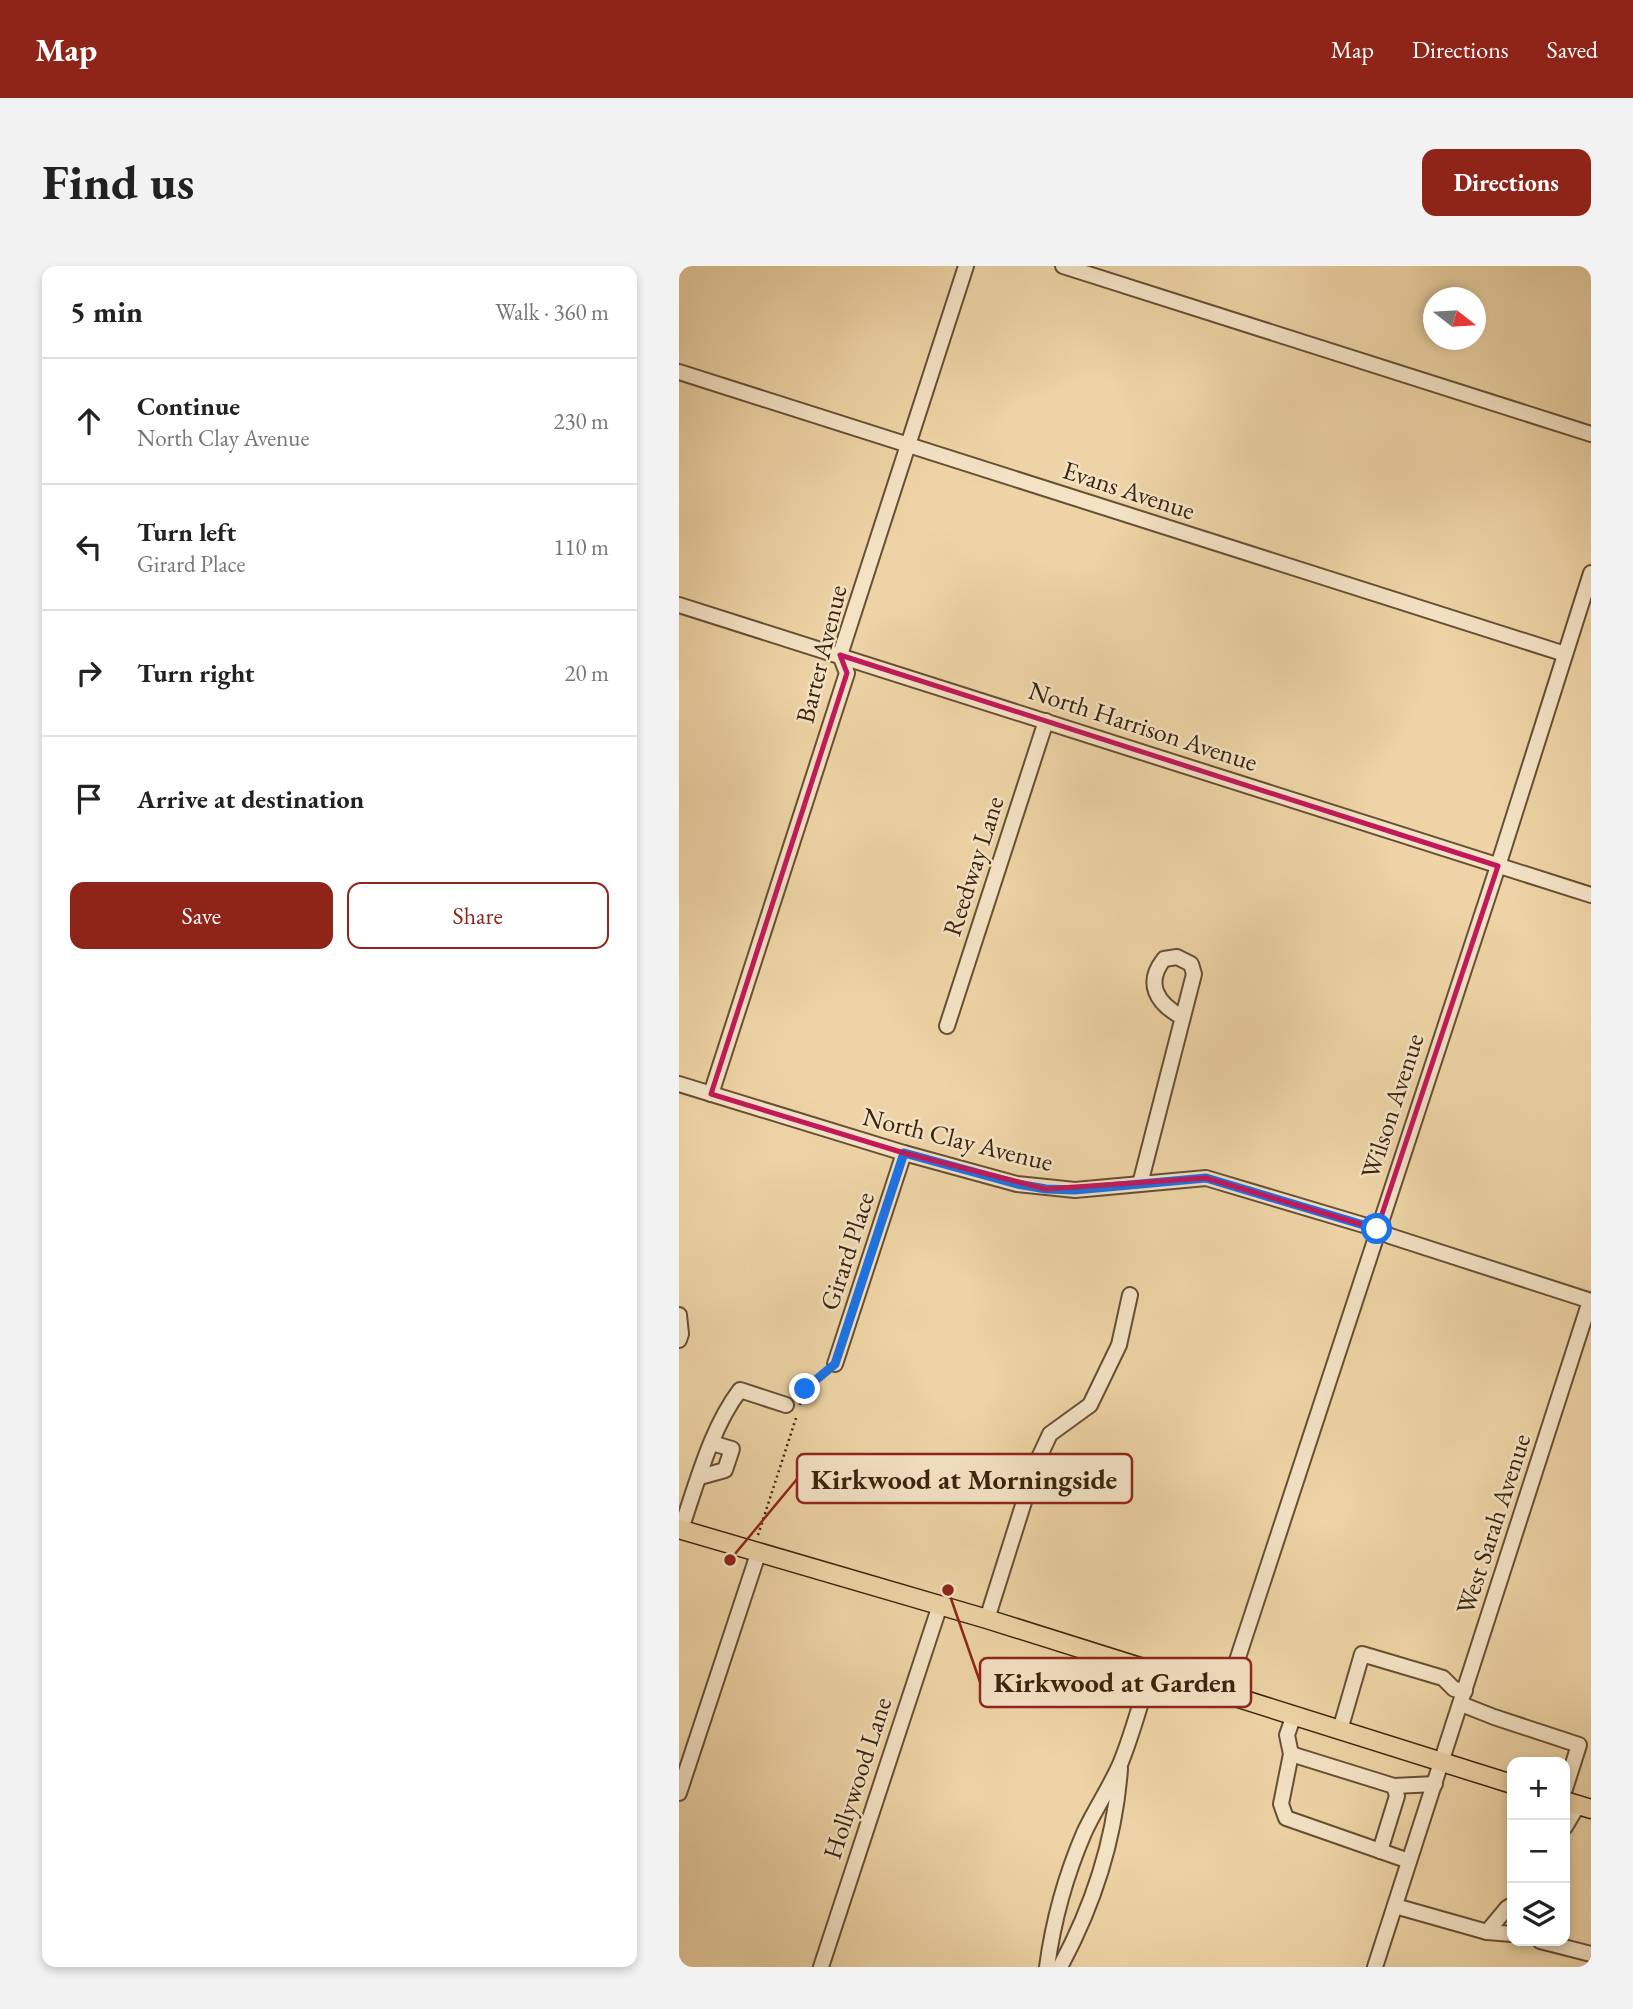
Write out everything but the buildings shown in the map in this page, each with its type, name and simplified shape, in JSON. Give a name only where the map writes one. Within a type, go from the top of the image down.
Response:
[{"type":"main road","points":[[680,1529],[987,1619],[1507,1782]]},
{"type":"street","name":"Barter Avenue","points":[[711,1094],[847,673],[840,654],[966,266]]},
{"type":"street","points":[[1063,266],[1591,435]]},
{"type":"street","name":"Evans Avenue","points":[[679,372],[1565,654]]},
{"type":"street","name":"Wilson Avenue","points":[[1226,1693],[1498,866],[1591,573]]},
{"type":"street","name":"North Harrison Avenue","points":[[679,605],[1591,895]]},
{"type":"street","name":"Reedway Lane","points":[[947,1026],[1046,721]]},
{"type":"street","points":[[1140,1184],[1182,1017]]},
{"type":"street","name":"North Clay Avenue","points":[[679,1084],[904,1153],[993,1178],[1046,1189],[1075,1190],[1206,1178],[1377,1229],[1390,1236],[1590,1301]]},
{"type":"street","name":"Girard Place","points":[[835,1364],[904,1153]]},
{"type":"street","points":[[987,1619],[1036,1464],[1050,1434],[1090,1405],[1119,1345],[1130,1295]]},
{"type":"street","name":"West Sarah Avenue","points":[[1375,1967],[1590,1301]]},
{"type":"street","points":[[679,1315],[679,1340]]},
{"type":"street","points":[[680,1529],[712,1443],[728,1406],[740,1390],[786,1405]]},
{"type":"street","points":[[700,1477],[725,1470],[731,1449],[712,1443]]},
{"type":"street","points":[[679,1793],[756,1550]]},
{"type":"street","name":"Hollywood Lane","points":[[821,1967],[940,1605]]},
{"type":"street","points":[[1339,1730],[1362,1654],[1443,1678],[1463,1697],[1494,1717],[1579,1745],[1570,1773]]},
{"type":"street","points":[[1047,1967],[1068,1876],[1089,1822],[1120,1764],[1151,1670]]},
{"type":"street","points":[[1294,1715],[1287,1735],[1291,1754],[1281,1804],[1286,1818],[1409,1861]]},
{"type":"street","points":[[1291,1754],[1394,1786],[1435,1784]]},
{"type":"street","points":[[1060,1967],[1076,1935],[1096,1883],[1112,1827],[1120,1764]]},
{"type":"street","points":[[1380,1851],[1397,1796],[1394,1786]]},
{"type":"street","points":[[1570,1821],[1583,1806]]},
{"type":"street","points":[[1395,1906],[1487,1932],[1507,1934]]},
{"type":"street","points":[[1487,1932],[1507,1910]]},
{"type":"street","points":[[1560,1946],[1591,1954]]},
{"type":"path","points":[[756,1550],[805,1389],[835,1364]]},
{"type":"highlighted area","points":[[840,655],[1498,866],[1377,1229],[1206,1178],[1046,1189],[904,1153],[711,1094],[847,673]]},
{"type":"place","name":"Kirkwood at Morningside","points":[[730,1560]]},
{"type":"place","name":"Kirkwood at Garden","points":[[948,1590]]},
{"type":"route","points":[[805,1389],[835,1364],[904,1153],[969,1172],[1046,1189],[1075,1190],[1206,1178],[1377,1229]]}]
